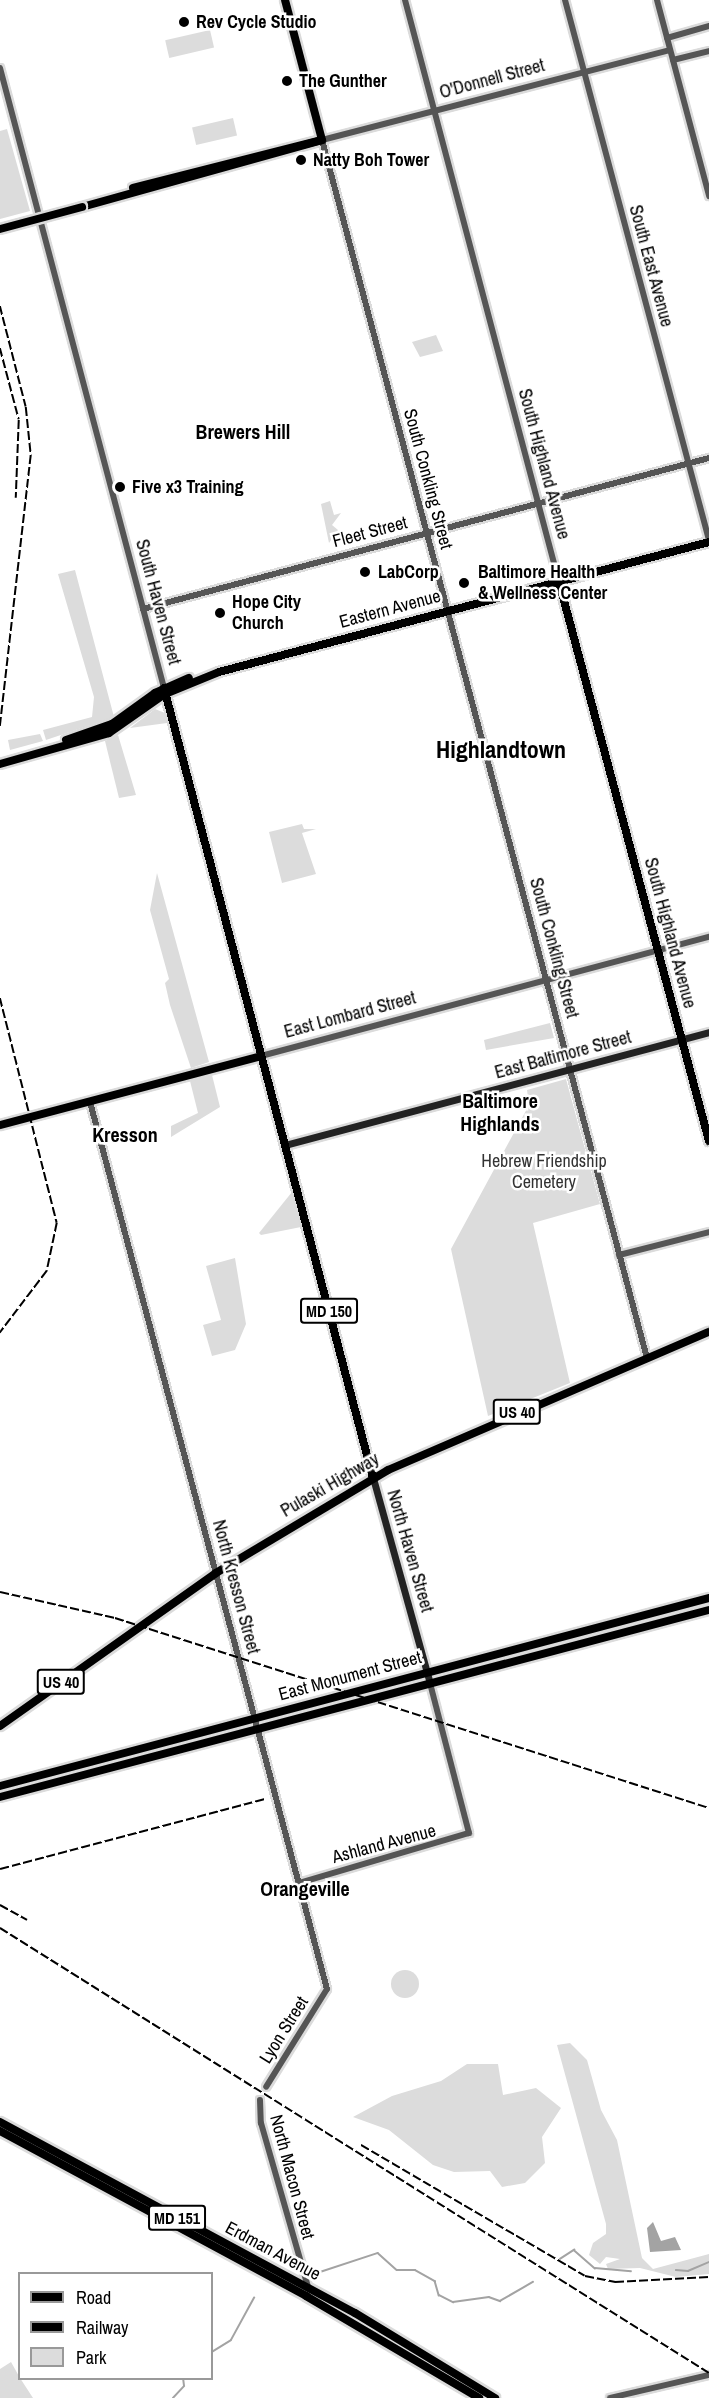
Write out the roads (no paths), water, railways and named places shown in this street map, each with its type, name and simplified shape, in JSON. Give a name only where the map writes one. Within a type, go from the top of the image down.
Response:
[{"type":"main road","name":"South Conkling Street","points":[[285,0],[322,140]]},
{"type":"main road","name":"O'Donnell Street","points":[[0,228],[322,140]]},
{"type":"main road","name":"O'Donnell Street","points":[[0,223],[82,205]]},
{"type":"main road","name":"Eastern Avenue","points":[[0,758],[102,729],[164,691],[219,672],[709,541]]},
{"type":"main road","name":"South Highland Avenue","points":[[559,582],[709,1141]]},
{"type":"main road","name":"Eastern Avenue","points":[[0,764],[109,733],[164,691]]},
{"type":"main road","name":"South Haven Street","points":[[164,691],[285,1145]]},
{"type":"main road","name":"East Baltimore Street","points":[[285,1145],[709,1032]]},
{"type":"main road","name":"East Lombard Street","points":[[0,1125],[261,1056]]},
{"type":"main road","name":"North Haven Street","points":[[285,1145],[430,1683]]},
{"type":"main road","name":"Pulaski Highway","points":[[0,1726],[216,1574],[373,1478],[709,1332]]},
{"type":"main road","name":"East Monument Street","points":[[0,1786],[709,1598]]},
{"type":"main road","name":"East Monument Street","points":[[0,1797],[709,1610]]},
{"type":"main road","name":"Erdman Avenue","points":[[0,2122],[495,2398]]},
{"type":"main road","name":"Erdman Avenue","points":[[0,2131],[307,2293],[479,2398]]},
{"type":"street","name":"South Highland Avenue","points":[[405,0],[559,582]]},
{"type":"street","name":"South East Avenue","points":[[565,0],[709,541]]},
{"type":"street","points":[[657,0],[709,196]]},
{"type":"street","points":[[667,38],[709,26]]},
{"type":"street","name":"O'Donnell Street","points":[[322,140],[670,50]]},
{"type":"street","points":[[673,60],[709,51]]},
{"type":"street","name":"South Haven Street","points":[[0,68],[164,691]]},
{"type":"street","name":"South Conkling Street","points":[[322,140],[646,1358]]},
{"type":"street","name":"O'Donnell Street","points":[[0,228],[39,218]]},
{"type":"street","name":"Fleet Street","points":[[143,609],[709,458]]},
{"type":"street","name":"East Lombard Street","points":[[261,1056],[709,937]]},
{"type":"street","name":"North Kresson Street","points":[[90,1101],[327,1989]]},
{"type":"street","points":[[619,1255],[709,1232]]},
{"type":"street","name":"North Haven Street","points":[[430,1683],[468,1827]]},
{"type":"street","name":"Ashland Avenue","points":[[299,1883],[464,1837],[468,1827]]},
{"type":"street","name":"Lyon Street","points":[[266,2086],[327,1989]]},
{"type":"street","name":"North Macon Street","points":[[260,2100],[261,2123],[307,2293]]},
{"type":"street","points":[[610,2398],[709,2375]]},
{"type":"waterway","points":[[560,2259],[574,2250],[595,2268],[631,2271]]},
{"type":"waterway","points":[[314,2274],[378,2253],[397,2270],[415,2270],[435,2281],[439,2295],[453,2302],[489,2297],[500,2301],[533,2282]]},
{"type":"waterway","points":[[676,2270],[688,2271],[709,2262]]},
{"type":"waterway","points":[[213,2351],[231,2340],[254,2298]]},
{"type":"waterway","points":[[173,2398],[184,2386],[183,2380]]},
{"type":"railway","points":[[0,306],[26,407],[31,455],[0,726]]},
{"type":"railway","points":[[0,348],[19,420],[16,498]]},
{"type":"railway","points":[[0,998],[57,1223],[47,1271],[0,1333]]},
{"type":"railway","points":[[0,1592],[115,1618],[709,1808]]},
{"type":"railway","points":[[0,1869],[265,1799]]},
{"type":"railway","points":[[0,1905],[27,1920]]},
{"type":"railway","points":[[0,1928],[709,2373]]},
{"type":"railway","points":[[361,2145],[585,2276],[615,2282],[709,2277]]},
{"type":"place","name":"Rev Cycle Studio","points":[[184,22]]},
{"type":"place","name":"The Gunther","points":[[287,81]]},
{"type":"place","name":"Natty Boh Tower","points":[[301,160]]},
{"type":"place","name":"Five x3 Training","points":[[120,487]]},
{"type":"place","name":"LabCorp","points":[[365,572]]},
{"type":"place","name":"Baltimore Health & Wellness Center","points":[[464,583]]},
{"type":"place","name":"Hope City Church","points":[[220,613]]},
{"type":"district","name":"Brewers Hill","points":[[243,431]]},
{"type":"district","name":"Highlandtown","points":[[501,750]]},
{"type":"district","name":"Baltimore Highlands","points":[[500,1112]]},
{"type":"district","name":"Kresson","points":[[125,1134]]},
{"type":"district","name":"Orangeville","points":[[305,1888]]},
{"type":"park label","name":"Hebrew Friendship Cemetery","points":[[544,1172]]}]
